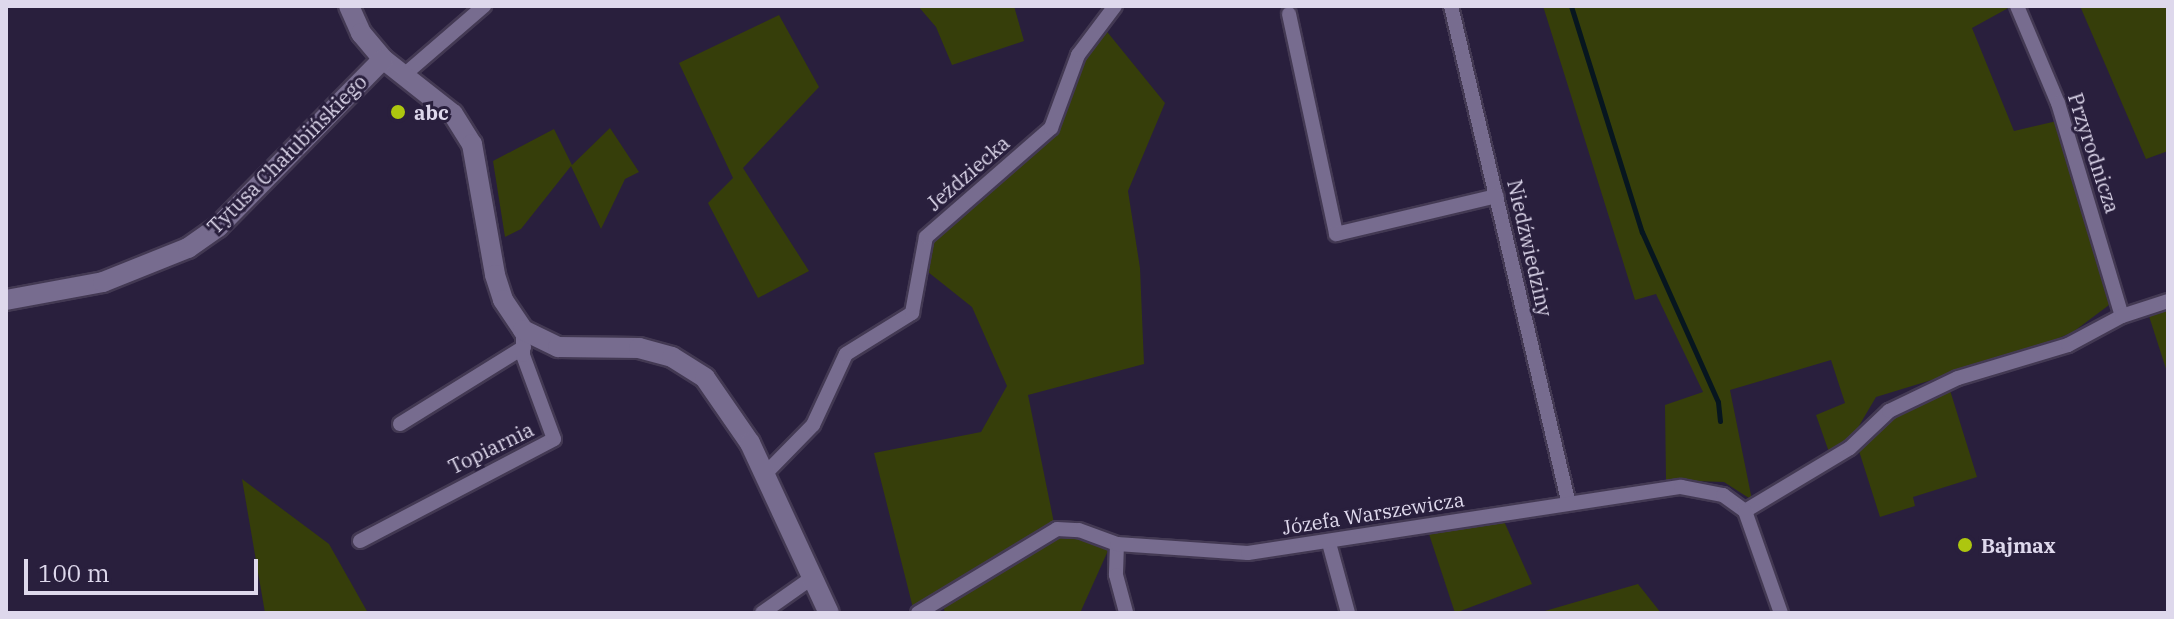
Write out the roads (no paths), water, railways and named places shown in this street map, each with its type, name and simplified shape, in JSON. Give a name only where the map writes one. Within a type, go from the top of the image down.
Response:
[{"type":"street","points":[[349,6],[361,33],[383,59],[453,114],[472,144],[495,275],[503,300],[523,338],[558,347],[639,348],[672,357],[705,378],[740,423],[829,613]]},
{"type":"street","points":[[404,75],[484,6]]},
{"type":"street","name":"Jeździecka","points":[[766,473],[813,425],[846,354],[912,313],[926,237],[1051,128],[1078,55],[1115,6]]},
{"type":"street","name":"Niedźwiedziny","points":[[1451,6],[1568,500]]},
{"type":"street","name":"Przyrodnicza","points":[[2017,6],[2058,103],[2122,316]]},
{"type":"street","points":[[1289,14],[1336,234],[1497,196]]},
{"type":"street","name":"Tytusa Chałubińskiego","points":[[6,300],[103,282],[188,248],[218,227],[383,59]]},
{"type":"street","points":[[1781,613],[1745,511],[1850,448],[1889,411],[1958,378],[2068,345],[2122,316],[2168,301]]},
{"type":"street","points":[[400,424],[523,338]]},
{"type":"street","name":"Topiarnia","points":[[360,541],[554,439],[523,338]]},
{"type":"street","name":"Józefa Warszewicza","points":[[918,613],[1057,529],[1079,530],[1117,544],[1248,553],[1329,543],[1568,500],[1681,487],[1723,495],[1745,511]]},
{"type":"street","points":[[1329,543],[1348,613]]},
{"type":"street","points":[[1117,544],[1116,575],[1126,613]]},
{"type":"street","points":[[762,613],[813,577]]},
{"type":"waterway","points":[[1571,6],[1642,232],[1718,402],[1720,421]]},
{"type":"place","name":"abc","points":[[398,112]]},
{"type":"place","name":"Bajmax","points":[[1965,545]]}]
